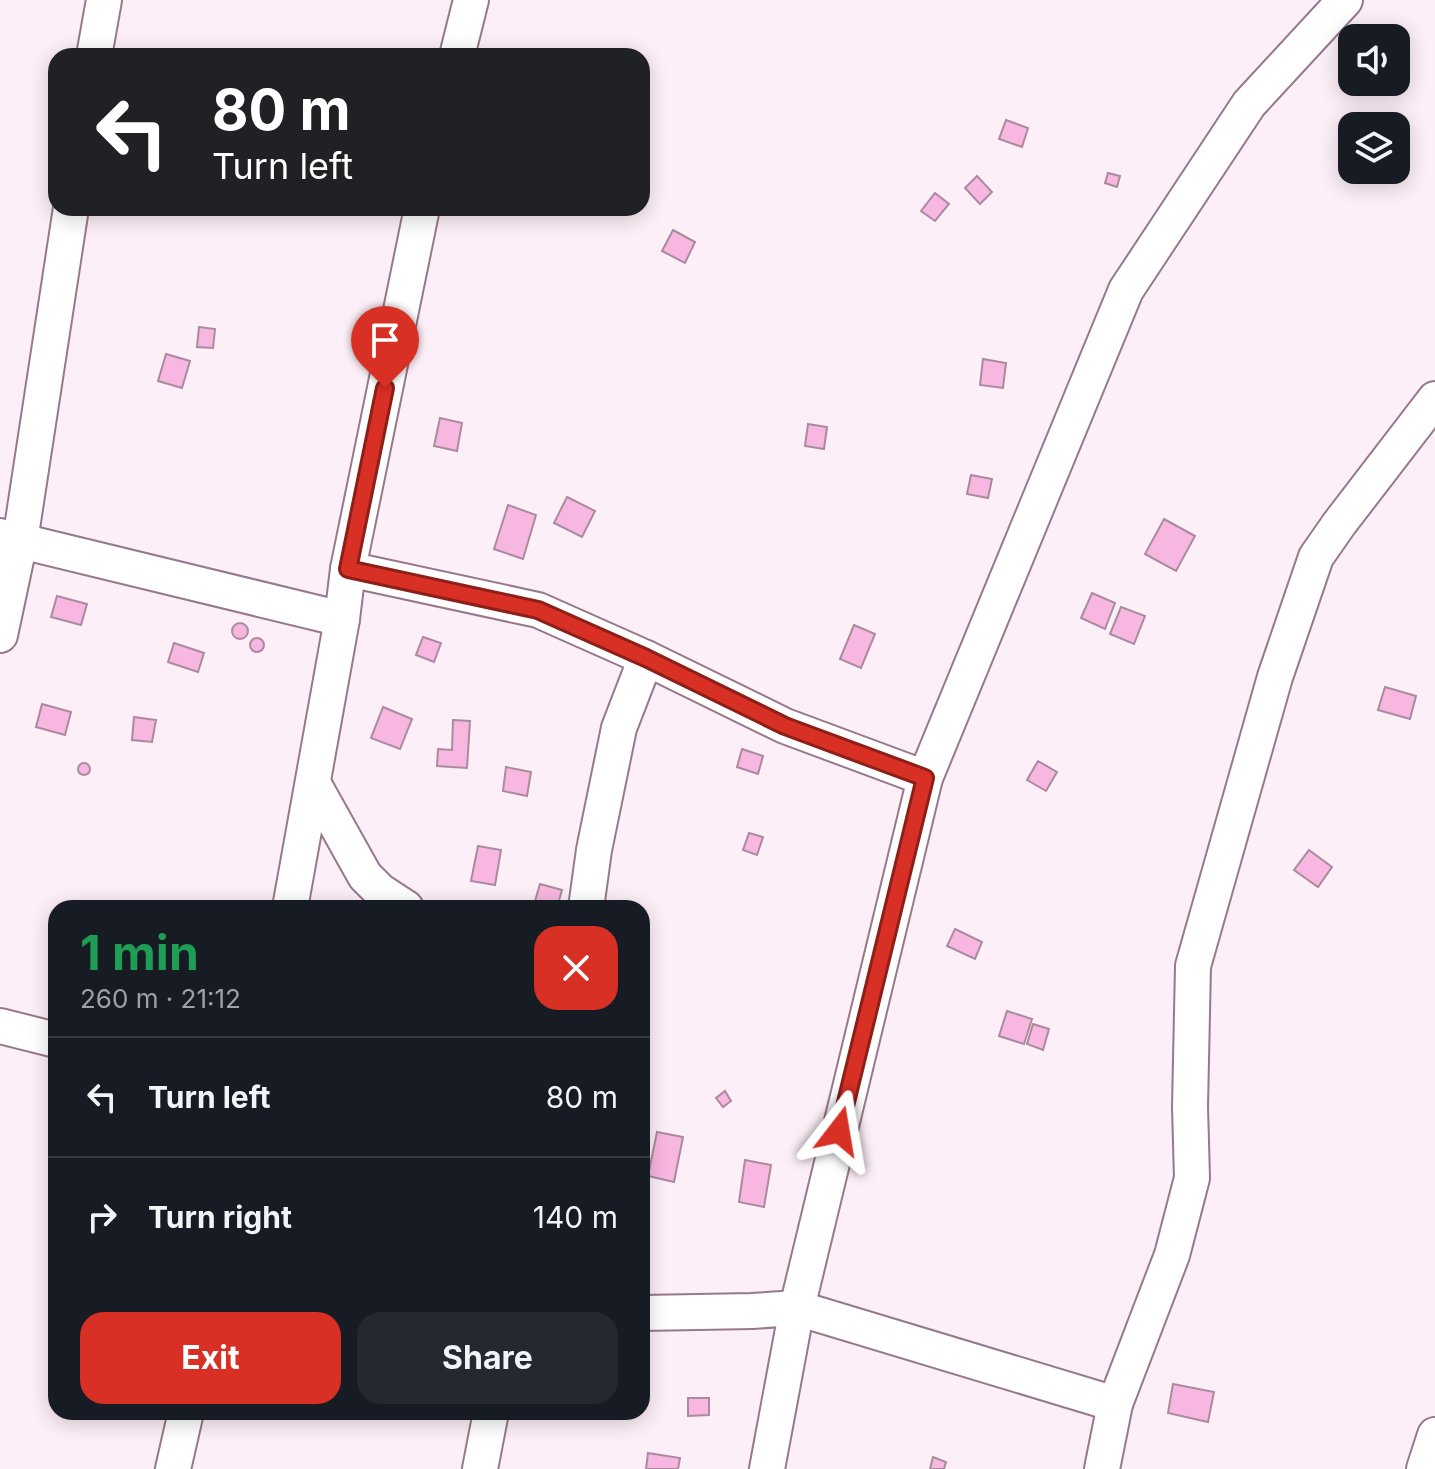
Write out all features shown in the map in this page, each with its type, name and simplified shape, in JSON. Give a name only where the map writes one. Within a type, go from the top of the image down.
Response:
[{"type":"street","points":[[95,48],[104,0]]},
{"type":"street","points":[[459,48],[471,0]]},
{"type":"street","points":[[767,1469],[797,1308],[925,778],[1126,290],[1249,104],[1345,0]]},
{"type":"street","points":[[0,635],[10,538],[70,216]]},
{"type":"street","points":[[291,900],[342,619],[348,569],[420,216]]},
{"type":"street","points":[[1102,1469],[1115,1404],[1172,1255],[1192,1178],[1193,966],[1275,677],[1316,557],[1435,399]]},
{"type":"street","points":[[10,538],[342,619]]},
{"type":"street","points":[[348,569],[538,610],[646,658],[785,726],[925,778]]},
{"type":"street","points":[[587,900],[619,728],[646,658]]},
{"type":"street","points":[[313,783],[365,876],[394,900]]},
{"type":"street","points":[[0,1026],[48,1038]]},
{"type":"street","points":[[650,1313],[797,1308],[1115,1404]]},
{"type":"street","points":[[173,1469],[184,1420]]},
{"type":"street","points":[[480,1469],[489,1420]]},
{"type":"street","points":[[1424,1469],[1435,1435]]},
{"type":"building","points":[[1006,120],[1028,128],[1022,147],[999,139]]},
{"type":"building","points":[[1108,173],[1120,176],[1117,187],[1105,183]]},
{"type":"building","points":[[977,176],[992,192],[980,204],[965,188]]},
{"type":"building","points":[[935,193],[949,204],[935,221],[921,211]]},
{"type":"building","points":[[673,230],[695,242],[685,263],[662,251]]},
{"type":"building","points":[[199,327],[215,329],[213,348],[197,347]]},
{"type":"building","points":[[166,354],[190,361],[182,388],[158,381]]},
{"type":"building","points":[[983,359],[1006,363],[1003,388],[980,385]]},
{"type":"building","points":[[440,418],[462,423],[457,451],[434,446]]},
{"type":"building","points":[[808,424],[827,427],[824,449],[805,446]]},
{"type":"building","points":[[971,475],[992,479],[988,498],[967,494]]},
{"type":"building","points":[[567,497],[595,511],[582,537],[554,523]]},
{"type":"building","points":[[508,505],[536,515],[523,559],[494,549]]},
{"type":"building","points":[[1164,519],[1195,536],[1176,571],[1145,554]]},
{"type":"building","points":[[1092,593],[1115,603],[1105,629],[1081,618]]},
{"type":"building","points":[[57,596],[87,604],[81,625],[51,617]]},
{"type":"building","points":[[1121,607],[1145,616],[1134,644],[1110,634]]},
{"type":"building","points":[[240,623],[248,631],[240,639],[232,631]]},
{"type":"building","points":[[854,625],[875,634],[861,668],[840,659]]},
{"type":"building","points":[[423,637],[441,643],[434,662],[416,655]]},
{"type":"building","points":[[257,638],[264,645],[257,652],[250,645]]},
{"type":"building","points":[[174,643],[204,653],[198,672],[168,662]]},
{"type":"building","points":[[1385,687],[1416,696],[1410,719],[1378,710]]},
{"type":"building","points":[[42,704],[71,712],[65,735],[36,727]]},
{"type":"building","points":[[383,707],[412,719],[400,749],[371,738]]},
{"type":"building","points":[[134,717],[156,720],[152,742],[132,740]]},
{"type":"building","points":[[453,720],[470,721],[467,768],[437,766],[438,749],[452,750]]},
{"type":"building","points":[[742,749],[763,756],[758,774],[737,767]]},
{"type":"building","points":[[1038,761],[1057,772],[1046,791],[1027,780]]},
{"type":"building","points":[[79,764],[89,764],[89,774],[79,774]]},
{"type":"building","points":[[506,767],[531,772],[527,796],[503,791]]},
{"type":"building","points":[[749,833],[763,837],[757,855],[743,850]]},
{"type":"building","points":[[478,846],[501,850],[495,885],[471,881]]},
{"type":"building","points":[[1309,850],[1332,867],[1318,887],[1294,870]]},
{"type":"building","points":[[540,884],[562,890],[559,900],[535,900]]},
{"type":"building","points":[[955,929],[982,942],[975,959],[947,946]]},
{"type":"building","points":[[1007,1011],[1032,1019],[1024,1044],[999,1036]]},
{"type":"building","points":[[1033,1024],[1049,1029],[1043,1050],[1027,1044]]},
{"type":"building","points":[[725,1091],[731,1101],[723,1107],[716,1098]]},
{"type":"building","points":[[657,1132],[683,1137],[674,1182],[650,1176]]},
{"type":"building","points":[[745,1160],[771,1165],[764,1207],[739,1202]]},
{"type":"building","points":[[1173,1384],[1214,1392],[1208,1422],[1168,1413]]},
{"type":"building","points":[[688,1398],[709,1398],[709,1415],[688,1416]]},
{"type":"building","points":[[648,1453],[680,1458],[678,1469],[646,1469]]},
{"type":"building","points":[[933,1457],[946,1462],[944,1469],[930,1469]]},
{"type":"route","points":[[385,388],[348,569],[538,610],[646,658],[785,726],[925,778],[839,1131]]}]
